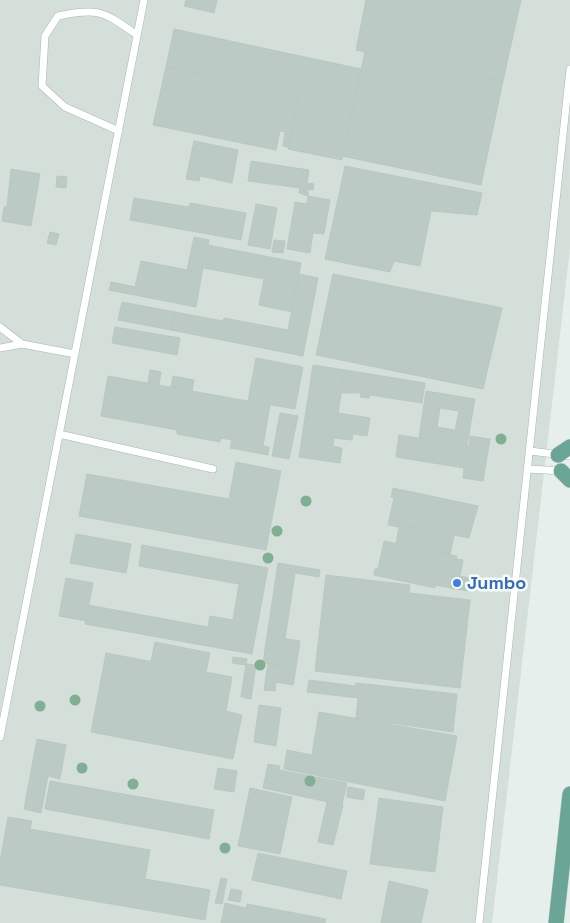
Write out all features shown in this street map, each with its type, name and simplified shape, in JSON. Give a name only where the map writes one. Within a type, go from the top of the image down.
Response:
[{"type":"main road","points":[[556,923],[570,794]]},
{"type":"lane","points":[[0,737],[144,0]]},
{"type":"lane","points":[[119,131],[65,107],[42,86],[45,36],[58,16],[84,10],[107,14],[137,36]]},
{"type":"lane","points":[[479,923],[570,69]]},
{"type":"lane","points":[[0,327],[22,344]]},
{"type":"lane","points":[[0,348],[22,344],[75,354]]},
{"type":"lane","points":[[59,434],[213,469]]},
{"type":"lane","points":[[530,451],[566,453]]},
{"type":"lane","points":[[528,469],[567,474]]},
{"type":"shaded area","points":[[0,0],[570,0],[570,248],[492,923],[0,923]]},
{"type":"building","points":[[186,0],[217,0],[214,13],[184,6]]},
{"type":"building","points":[[366,0],[521,0],[503,81],[356,50]]},
{"type":"building","points":[[174,29],[361,69],[342,160],[288,149],[300,90],[200,69],[199,74],[166,67]]},
{"type":"building","points":[[365,52],[503,81],[481,185],[342,156]]},
{"type":"building","points":[[166,67],[199,74],[200,69],[300,90],[288,147],[283,146],[285,132],[280,131],[276,150],[153,125]]},
{"type":"building","points":[[194,141],[238,150],[232,183],[200,176],[199,181],[186,179]]},
{"type":"building","points":[[251,161],[309,170],[307,183],[314,184],[313,190],[308,189],[308,196],[299,193],[300,188],[248,181]]},
{"type":"building","points":[[345,166],[482,193],[477,215],[431,211],[420,266],[394,261],[390,272],[325,259]]},
{"type":"building","points":[[11,169],[40,174],[31,226],[2,221],[4,207],[7,207]]},
{"type":"building","points":[[57,176],[67,177],[66,188],[56,187]]},
{"type":"building","points":[[308,196],[330,200],[324,234],[313,233],[310,253],[287,249],[295,202],[307,204]]},
{"type":"building","points":[[134,198],[189,207],[190,203],[246,213],[241,240],[130,220]]},
{"type":"building","points":[[256,204],[277,208],[270,249],[248,245]]},
{"type":"building","points":[[50,232],[59,234],[56,245],[47,243]]},
{"type":"building","points":[[194,237],[209,240],[208,245],[301,263],[292,312],[259,305],[264,279],[203,268],[202,273],[187,270]]},
{"type":"building","points":[[274,240],[285,241],[283,253],[272,252]]},
{"type":"building","points":[[141,261],[202,273],[196,307],[109,290],[111,282],[135,287]]},
{"type":"building","points":[[299,274],[318,278],[303,356],[171,330],[175,312],[223,321],[224,318],[288,330]]},
{"type":"building","points":[[333,274],[502,308],[483,389],[316,355]]},
{"type":"building","points":[[122,302],[175,312],[171,330],[118,320]]},
{"type":"building","points":[[115,327],[180,338],[177,355],[112,343]]},
{"type":"building","points":[[256,358],[303,367],[295,409],[248,401]]},
{"type":"building","points":[[313,365],[345,370],[338,413],[370,418],[367,436],[353,434],[352,440],[334,438],[333,446],[342,448],[340,463],[299,457]]},
{"type":"building","points":[[150,370],[161,372],[159,385],[148,383]]},
{"type":"building","points":[[345,370],[425,383],[422,403],[370,395],[369,398],[360,397],[361,393],[341,393]]},
{"type":"building","points":[[108,376],[270,405],[263,446],[269,447],[268,455],[230,448],[232,440],[221,438],[220,442],[177,434],[177,430],[101,416]]},
{"type":"building","points":[[173,376],[194,380],[192,391],[171,387]]},
{"type":"building","points":[[426,391],[475,399],[467,445],[419,438]],"holes":[[[440,408],[459,411],[455,430],[437,427]]]},
{"type":"building","points":[[280,413],[298,416],[289,459],[272,456]]},
{"type":"building","points":[[399,435],[469,446],[470,436],[490,439],[483,481],[463,478],[464,468],[396,457]]},
{"type":"building","points":[[236,462],[281,471],[266,550],[79,516],[87,474],[229,499]]},
{"type":"building","points":[[393,488],[478,506],[469,538],[409,526],[409,529],[388,525],[394,497],[391,497]]},
{"type":"building","points":[[409,526],[454,536],[450,555],[396,544],[399,527],[409,529]]},
{"type":"building","points":[[76,534],[131,544],[126,573],[70,563]]},
{"type":"building","points":[[384,541],[457,556],[456,559],[463,560],[460,576],[470,578],[467,591],[435,585],[435,588],[374,575],[375,569],[378,569]]},
{"type":"building","points":[[142,545],[268,568],[252,654],[85,624],[88,605],[208,627],[210,616],[233,620],[239,584],[139,566]]},
{"type":"building","points":[[278,563],[320,570],[319,577],[295,573],[285,639],[267,636]]},
{"type":"building","points":[[326,575],[410,585],[409,593],[470,600],[460,688],[315,671]]},
{"type":"building","points":[[66,578],[93,583],[86,621],[59,616]]},
{"type":"building","points":[[267,636],[300,641],[296,668],[263,663]]},
{"type":"building","points":[[155,642],[210,653],[206,672],[151,661]]},
{"type":"building","points":[[106,653],[232,677],[226,711],[242,715],[233,759],[91,732]]},
{"type":"building","points":[[233,657],[247,659],[246,665],[232,663]]},
{"type":"building","points":[[246,664],[256,665],[251,699],[241,697]]},
{"type":"building","points":[[268,664],[296,668],[293,685],[276,682],[275,691],[264,690]]},
{"type":"building","points":[[309,680],[355,686],[356,683],[457,694],[453,732],[356,718],[358,698],[307,692]]},
{"type":"building","points":[[259,705],[281,708],[276,746],[254,742]]},
{"type":"building","points":[[319,712],[457,736],[445,801],[284,769],[287,750],[312,755]]},
{"type":"building","points":[[37,739],[66,745],[60,779],[48,776],[41,813],[24,809]]},
{"type":"building","points":[[268,764],[280,766],[279,770],[347,783],[342,805],[263,788]]},
{"type":"building","points":[[218,768],[237,771],[234,792],[214,789]]},
{"type":"building","points":[[50,781],[214,810],[209,839],[45,809]]},
{"type":"building","points":[[348,787],[365,790],[363,800],[347,797]]},
{"type":"building","points":[[250,788],[292,797],[280,854],[238,846]]},
{"type":"building","points":[[379,798],[443,807],[435,872],[370,864]]},
{"type":"building","points":[[327,802],[343,805],[333,845],[318,842]]},
{"type":"building","points":[[8,817],[32,821],[30,829],[150,850],[145,879],[210,890],[205,920],[0,885],[0,862]]},
{"type":"building","points":[[258,853],[347,871],[341,899],[252,880]]},
{"type":"building","points":[[221,878],[227,879],[222,904],[215,903]]},
{"type":"building","points":[[389,881],[428,890],[421,923],[381,923]]},
{"type":"building","points":[[231,889],[242,891],[240,902],[228,900]]},
{"type":"building","points":[[225,903],[246,908],[247,904],[326,919],[325,923],[221,923]]},
{"type":"place","name":"Jumbo","points":[[457,583]]}]
